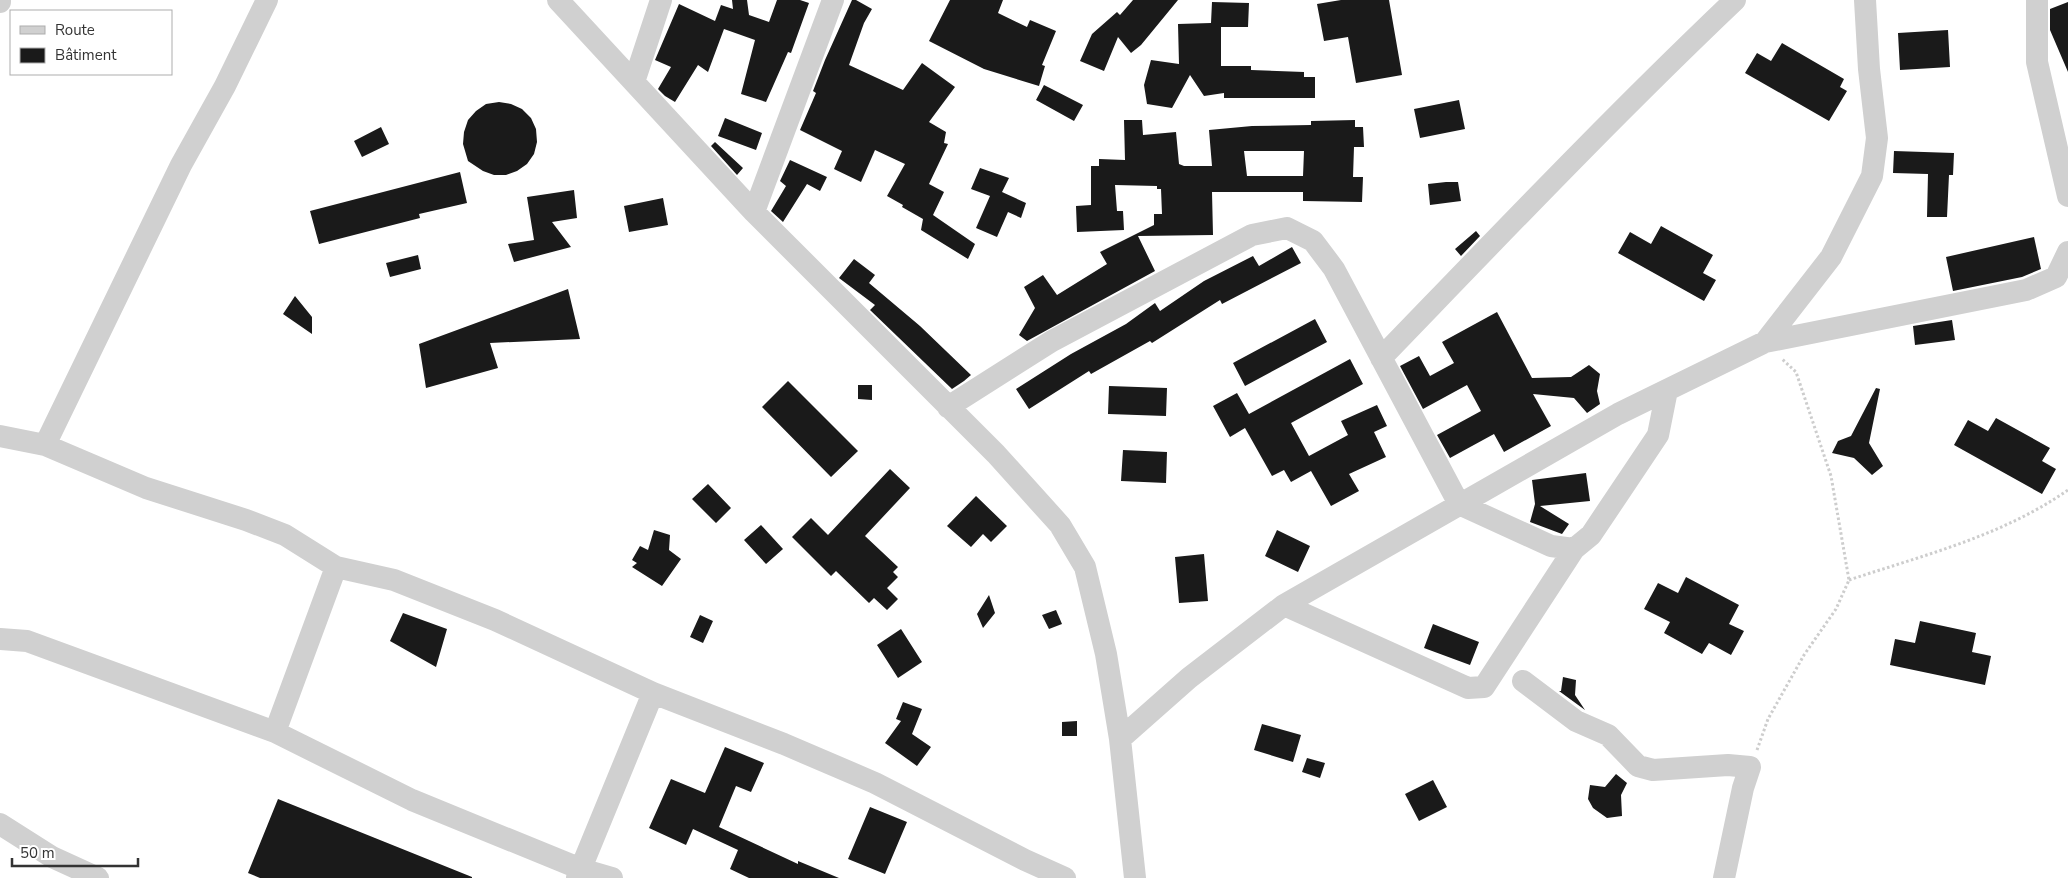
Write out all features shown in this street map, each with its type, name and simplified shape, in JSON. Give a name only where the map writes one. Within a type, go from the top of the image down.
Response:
[{"type":"street","points":[[45,445],[181,166],[225,86],[267,0]]},
{"type":"street","points":[[558,0],[754,212],[948,407],[1060,525],[1085,567],[1106,654],[1120,739],[1135,878]]},
{"type":"street","points":[[634,82],[661,0]]},
{"type":"street","points":[[754,212],[833,0]]},
{"type":"street","points":[[1381,358],[1563,168],[1735,0]]},
{"type":"street","points":[[1765,342],[1831,257],[1872,176],[1877,138],[1869,69],[1865,0]]},
{"type":"street","points":[[2037,0],[2037,62],[2068,196]]},
{"type":"street","points":[[948,407],[1052,341],[1244,239],[1252,235],[1287,228],[1313,241],[1334,269],[1460,504],[1551,546],[1574,549]]},
{"type":"street","points":[[1120,739],[1189,678],[1284,605],[1618,414],[1765,342],[2026,290],[2056,277],[2068,252]]},
{"type":"street","points":[[1284,605],[1468,688],[1484,687],[1574,549],[1591,535],[1658,435],[1667,390]]},
{"type":"street","points":[[0,436],[45,445],[146,488],[246,520],[285,535],[336,567],[394,580],[495,620],[652,693],[784,744],[875,783],[1025,860],[1065,878]]},
{"type":"street","points":[[275,732],[336,567]]},
{"type":"street","points":[[0,639],[27,640],[275,732],[412,800],[579,874],[612,878]]},
{"type":"street","points":[[1522,681],[1576,721],[1608,735],[1638,766],[1653,770],[1728,766],[1750,767],[1743,788],[1724,878]]},
{"type":"street","points":[[579,874],[652,693]]},
{"type":"street","points":[[0,824],[52,857],[98,878]]},
{"type":"path","points":[[1750,767],[1768,719],[1804,655],[1836,610],[1849,580],[1831,476],[1809,407],[1796,372],[1765,342]]},
{"type":"path","points":[[1849,580],[1989,534],[2045,506],[2068,490]]},
{"type":"building","points":[[732,0],[747,0],[749,15],[769,22],[777,0],[800,0],[809,3],[791,53],[788,52],[766,102],[741,94],[755,40],[724,29],[708,72],[698,65],[675,102],[665,96],[658,89],[671,67],[655,60],[679,4],[715,21],[721,5],[733,9]]},
{"type":"building","points":[[852,0],[856,0],[872,9],[864,23],[849,65],[903,90],[922,63],[955,87],[929,122],[946,132],[944,143],[948,144],[929,184],[944,192],[933,215],[975,244],[968,259],[921,230],[923,219],[887,196],[905,164],[875,150],[861,182],[834,169],[842,151],[800,130],[816,93],[813,91],[825,60]]},
{"type":"building","points":[[950,0],[1003,0],[998,13],[1027,27],[1030,20],[1056,31],[1042,65],[1045,66],[1039,86],[984,69],[929,41]]},
{"type":"building","points":[[1133,0],[1178,0],[1141,45],[1131,53],[1118,37],[1104,71],[1080,61],[1092,34],[1117,12],[1120,15]]},
{"type":"building","points":[[1341,0],[1389,0],[1402,75],[1356,83],[1348,37],[1324,41],[1317,4]]},
{"type":"building","points":[[1212,2],[1249,3],[1248,27],[1221,27],[1221,66],[1251,66],[1251,70],[1304,72],[1304,77],[1315,77],[1315,98],[1224,98],[1224,93],[1204,96],[1190,75],[1172,108],[1147,104],[1144,85],[1151,60],[1179,64],[1178,24],[1211,23]]},
{"type":"building","points":[[2068,2],[2068,72],[2050,30],[2050,9]]},
{"type":"building","points":[[1948,30],[1950,67],[1900,70],[1898,33]]},
{"type":"building","points":[[1782,43],[1844,79],[1840,87],[1847,91],[1829,121],[1745,73],[1757,53],[1771,61]]},
{"type":"building","points":[[1044,85],[1083,105],[1074,121],[1036,100]]},
{"type":"building","points":[[1459,100],[1465,129],[1420,138],[1414,109]]},
{"type":"building","points":[[499,102],[511,104],[522,109],[531,118],[536,129],[537,142],[534,154],[527,164],[517,171],[506,175],[494,175],[483,171],[468,161],[463,144],[468,120],[486,104]]},
{"type":"building","points":[[725,118],[762,133],[756,150],[718,136]]},
{"type":"building","points":[[1124,120],[1142,120],[1143,135],[1176,132],[1179,164],[1184,166],[1212,166],[1209,130],[1252,126],[1311,125],[1311,121],[1355,120],[1355,127],[1363,127],[1364,147],[1354,147],[1353,177],[1363,177],[1362,202],[1303,201],[1303,192],[1212,192],[1213,235],[1138,236],[1155,271],[1027,341],[1019,335],[1035,308],[1024,287],[1043,275],[1057,295],[1107,264],[1100,252],[1154,225],[1154,214],[1162,214],[1161,189],[1157,189],[1157,186],[1115,185],[1117,211],[1123,211],[1124,230],[1077,232],[1076,206],[1091,205],[1091,166],[1099,166],[1099,159],[1125,160]],"holes":[[[1244,151],[1304,151],[1303,176],[1247,176]]]},
{"type":"building","points":[[381,127],[389,144],[362,157],[354,141]]},
{"type":"building","points":[[715,142],[743,168],[737,175],[711,146]]},
{"type":"building","points":[[1894,151],[1954,153],[1953,175],[1949,175],[1947,217],[1927,217],[1928,174],[1893,173]]},
{"type":"building","points":[[790,160],[827,177],[820,191],[807,184],[783,222],[771,211],[786,186],[780,181]]},
{"type":"building","points":[[980,168],[1009,178],[1002,192],[1026,203],[1021,218],[1008,212],[997,237],[976,228],[990,196],[971,189]]},
{"type":"building","points":[[460,172],[467,203],[419,214],[420,218],[319,244],[310,211]]},
{"type":"building","points":[[1458,182],[1461,201],[1430,205],[1428,184]]},
{"type":"building","points":[[574,190],[577,218],[552,222],[571,247],[514,262],[508,244],[534,240],[527,197]]},
{"type":"building","points":[[663,198],[668,225],[629,232],[624,206]]},
{"type":"building","points":[[1661,226],[1713,255],[1703,273],[1716,280],[1704,301],[1618,253],[1630,232],[1651,244]]},
{"type":"building","points":[[1476,231],[1480,236],[1461,256],[1455,249]]},
{"type":"building","points":[[2034,237],[2041,269],[2022,277],[1953,291],[1946,257]]},
{"type":"building","points":[[1292,247],[1301,263],[1222,304],[1220,300],[1152,343],[1150,341],[1091,374],[1089,371],[1029,409],[1016,389],[1071,354],[1126,324],[1155,303],[1160,311],[1204,281],[1253,256],[1259,266]]},
{"type":"building","points":[[418,255],[421,269],[390,277],[386,263]]},
{"type":"building","points":[[854,259],[875,275],[869,283],[920,326],[971,375],[952,389],[870,310],[875,305],[839,278]]},
{"type":"building","points":[[568,289],[580,339],[490,343],[498,368],[426,388],[419,344]]},
{"type":"building","points":[[295,296],[312,317],[312,334],[283,314]]},
{"type":"building","points":[[1497,312],[1532,378],[1571,377],[1589,365],[1600,374],[1597,391],[1600,404],[1587,413],[1574,398],[1533,394],[1551,426],[1504,452],[1494,434],[1450,458],[1437,435],[1481,411],[1467,385],[1423,409],[1400,366],[1419,356],[1430,376],[1454,363],[1442,342]]},
{"type":"building","points":[[1315,319],[1327,342],[1245,386],[1233,363]]},
{"type":"building","points":[[1952,320],[1955,340],[1915,345],[1913,326]]},
{"type":"building","points":[[1350,359],[1363,384],[1291,423],[1309,456],[1348,435],[1341,421],[1377,405],[1387,426],[1374,432],[1386,457],[1349,474],[1359,491],[1331,506],[1311,471],[1291,482],[1284,470],[1272,476],[1245,428],[1230,437],[1213,406],[1237,393],[1249,414]]},
{"type":"building","points":[[788,381],[858,451],[831,477],[762,407]]},
{"type":"building","points":[[858,385],[872,385],[872,400],[858,399]]},
{"type":"building","points":[[1109,386],[1167,388],[1166,416],[1108,414]]},
{"type":"building","points":[[1876,388],[1880,389],[1869,443],[1883,466],[1872,475],[1854,458],[1832,453],[1838,441],[1851,436]]},
{"type":"building","points":[[1996,418],[2050,448],[2042,461],[2056,469],[2042,494],[1954,445],[1968,420],[1988,431]]},
{"type":"building","points":[[1123,450],[1167,452],[1166,483],[1121,481]]},
{"type":"building","points":[[890,469],[910,488],[865,536],[898,567],[893,572],[898,577],[887,588],[898,599],[887,610],[874,598],[869,603],[836,571],[831,576],[792,537],[811,518],[828,535]]},
{"type":"building","points":[[1586,473],[1590,501],[1540,506],[1569,524],[1562,534],[1530,522],[1535,504],[1532,480]]},
{"type":"building","points":[[708,484],[731,508],[716,523],[692,499]]},
{"type":"building","points":[[976,496],[1007,526],[991,542],[983,534],[971,547],[947,526]]},
{"type":"building","points":[[761,525],[783,549],[766,564],[744,540]]},
{"type":"building","points":[[654,530],[670,535],[669,550],[681,559],[662,586],[632,567],[637,563],[632,560],[640,546],[648,550]]},
{"type":"building","points":[[1277,530],[1310,546],[1298,572],[1265,556]]},
{"type":"building","points":[[1204,554],[1208,601],[1179,603],[1175,557]]},
{"type":"building","points":[[1686,577],[1739,605],[1729,624],[1744,631],[1731,655],[1709,643],[1702,654],[1664,633],[1670,622],[1644,609],[1658,583],[1678,593]]},
{"type":"building","points":[[989,595],[995,613],[983,628],[977,614]]},
{"type":"building","points":[[1056,610],[1062,624],[1049,629],[1042,615]]},
{"type":"building","points":[[403,613],[447,629],[436,667],[390,641]]},
{"type":"building","points":[[700,615],[713,621],[703,643],[690,637]]},
{"type":"building","points":[[1920,621],[1976,633],[1972,652],[1991,656],[1985,685],[1890,665],[1895,639],[1915,643]]},
{"type":"building","points":[[1433,624],[1479,642],[1470,665],[1424,648]]},
{"type":"building","points":[[901,629],[922,662],[898,678],[877,645]]},
{"type":"building","points":[[1563,677],[1576,680],[1575,695],[1585,710],[1559,691],[1561,691]]},
{"type":"building","points":[[903,702],[922,709],[912,734],[931,747],[917,766],[885,743],[901,721],[896,719]]},
{"type":"building","points":[[1077,721],[1077,736],[1062,736],[1062,722]]},
{"type":"building","points":[[1262,724],[1301,735],[1293,762],[1254,750]]},
{"type":"building","points":[[725,747],[764,763],[751,792],[736,786],[719,827],[798,864],[798,861],[839,878],[749,878],[730,869],[738,850],[693,829],[686,845],[649,828],[671,779],[705,793]]},
{"type":"building","points":[[1307,758],[1325,763],[1320,778],[1302,772]]},
{"type":"building","points":[[1616,774],[1627,783],[1621,795],[1622,816],[1607,818],[1593,808],[1588,799],[1590,785],[1605,787]]},
{"type":"building","points":[[1433,780],[1447,807],[1419,821],[1405,794]]},
{"type":"building","points":[[278,799],[472,878],[260,878],[248,873]]},
{"type":"building","points":[[870,807],[907,822],[885,874],[848,859]]}]
